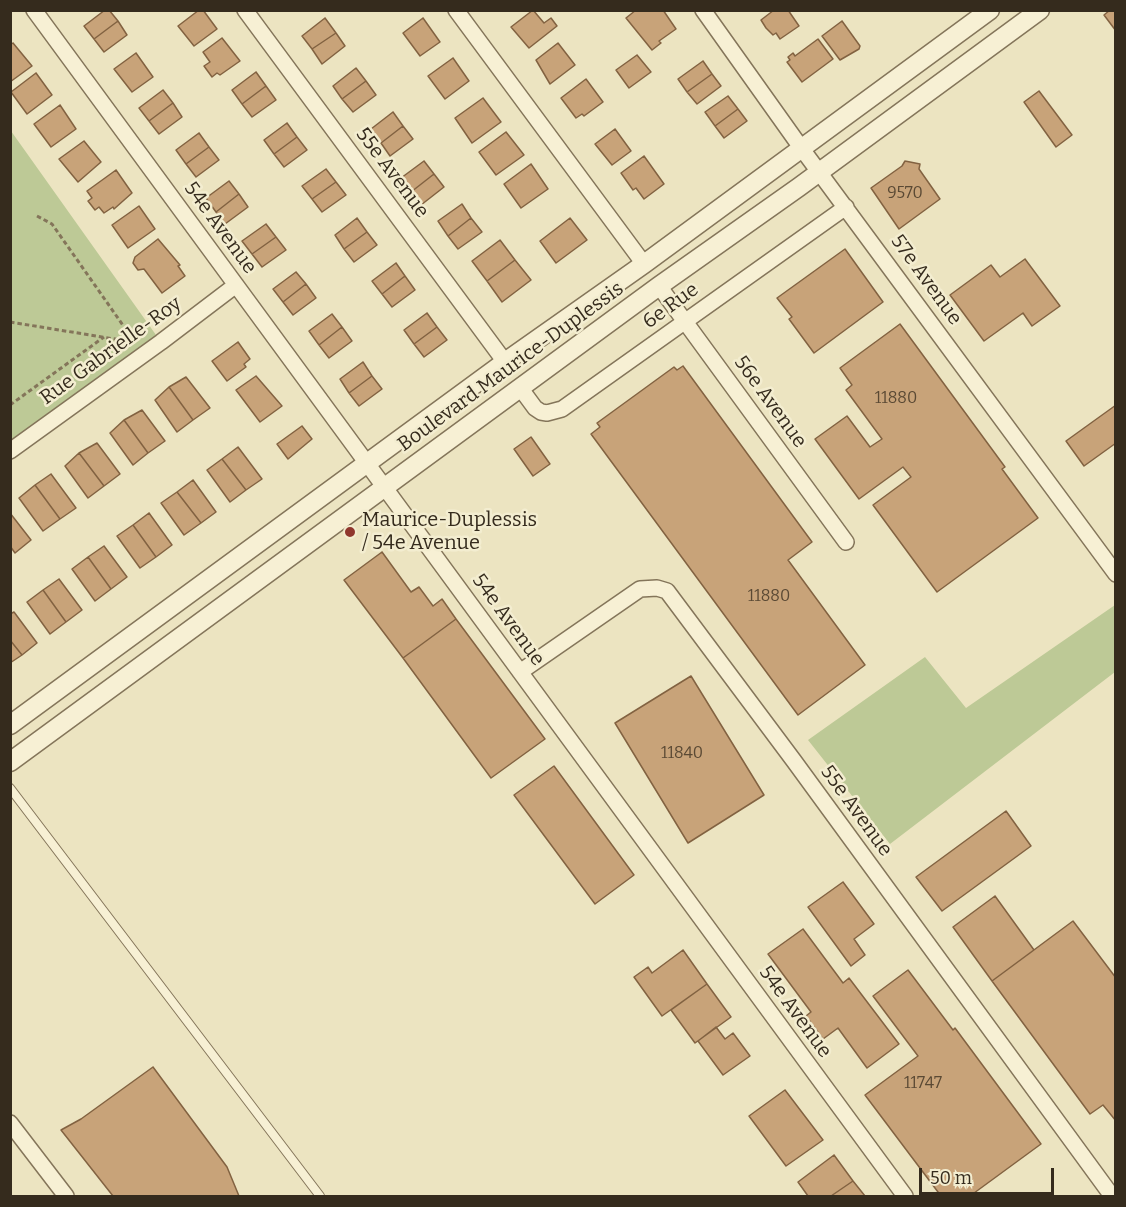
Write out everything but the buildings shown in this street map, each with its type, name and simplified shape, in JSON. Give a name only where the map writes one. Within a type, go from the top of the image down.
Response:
[{"type":"street","name":"54e Avenue","points":[[34,10],[905,1197]]},
{"type":"street","name":"55e Avenue","points":[[245,10],[505,362]]},
{"type":"street","points":[[456,10],[645,264]]},
{"type":"street","name":"57e Avenue","points":[[703,10],[802,149],[1116,574]]},
{"type":"street","name":"Boulevard Maurice-Duplessis","points":[[10,725],[505,362],[645,264],[990,10]]},
{"type":"street","name":"Boulevard Maurice-Duplessis","points":[[10,762],[1040,10]]},
{"type":"street","name":"6e Rue","points":[[521,389],[535,408],[541,412],[547,413],[562,409],[846,207]]},
{"type":"street","name":"Rue Gabrielle-Roy","points":[[10,451],[236,285]]},
{"type":"street","name":"56e Avenue","points":[[659,286],[846,542]]},
{"type":"street","name":"55e Avenue","points":[[520,672],[640,589],[657,588],[667,591],[1113,1197]]},
{"type":"street","points":[[10,1122],[66,1197]]},
{"type":"lane","points":[[10,788],[320,1197]]},
{"type":"path","points":[[10,322],[135,342],[52,224],[37,216]]},
{"type":"path","points":[[10,405],[104,337]]},
{"type":"green space","points":[[11,131],[161,342],[10,451]]},
{"type":"green space","points":[[1115,605],[1115,672],[890,844],[808,740],[925,657],[966,708]]},
{"type":"place","name":"Maurice-Duplessis / 54e Avenue","points":[[350,532]]}]
